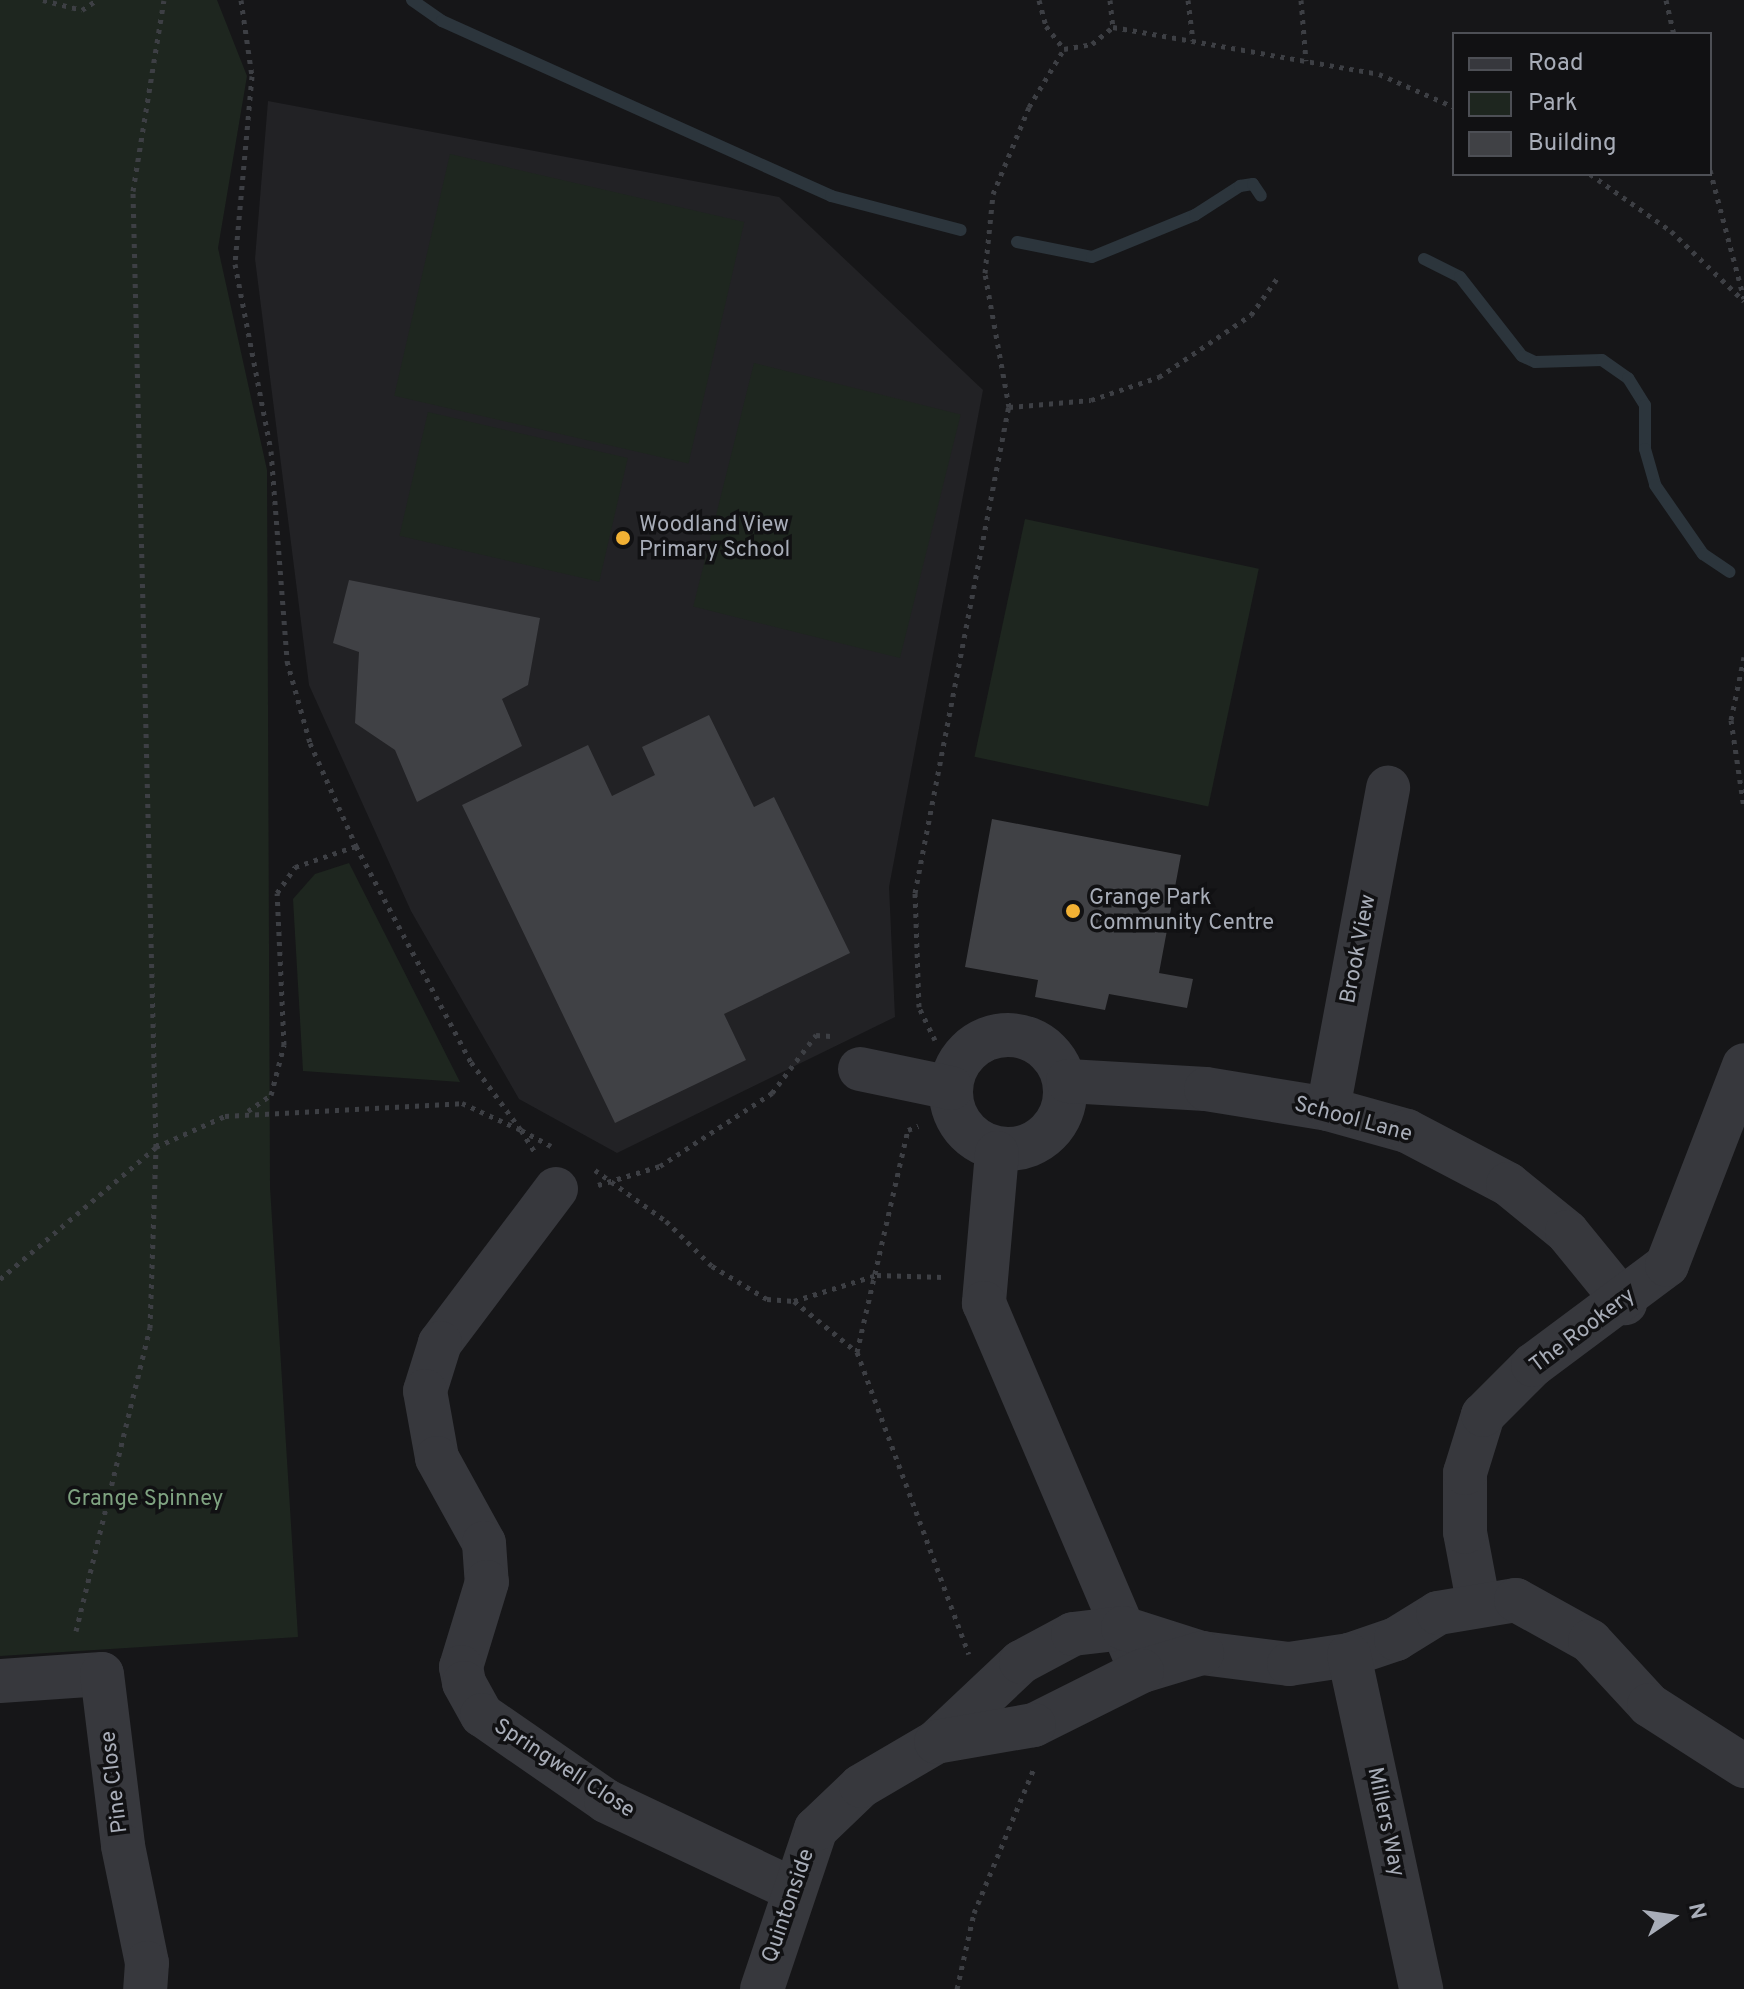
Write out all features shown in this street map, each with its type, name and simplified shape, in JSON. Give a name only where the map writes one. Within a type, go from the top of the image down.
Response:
[{"type":"street","name":"Brook View","points":[[1328,1109],[1388,788]]},
{"type":"street","points":[[1018,1034],[1059,1055],[1068,1081],[1061,1110],[1045,1129],[1023,1150],[997,1153],[976,1143],[948,1076],[993,1036],[1018,1034]]},
{"type":"street","points":[[851,1053],[948,1076]]},
{"type":"street","name":"The Rookery","points":[[1478,1601],[1465,1532],[1465,1473],[1483,1415],[1533,1365],[1625,1303],[1667,1265],[1744,1065]]},
{"type":"street","name":"School Lane","points":[[1068,1081],[1206,1089],[1328,1109],[1407,1131],[1508,1184],[1567,1232],[1625,1303]]},
{"type":"street","points":[[997,1153],[981,1278],[984,1303],[1142,1671]]},
{"type":"street","name":"Springwell Close","points":[[570,1170],[440,1343],[425,1391],[437,1458],[484,1543],[487,1582],[461,1667],[464,1683],[482,1715],[606,1801],[792,1889]]},
{"type":"street","name":"Quintonside","points":[[762,1989],[792,1889],[816,1829],[861,1786],[936,1742],[1002,1681],[1073,1634],[1123,1628],[1202,1653],[1289,1664],[1349,1655],[1478,1601],[1516,1600],[1553,1617],[1590,1641],[1649,1705],[1744,1766]]},
{"type":"street","name":"Quintonside","points":[[936,1742],[1034,1725],[1142,1671],[1202,1653]]},
{"type":"street","name":"Millers Way","points":[[1349,1655],[1421,1989]]},
{"type":"street","name":"Pine Close","points":[[0,1681],[66,1674],[102,1674],[123,1846],[147,1963],[145,1989]]},
{"type":"path","points":[[43,0],[82,10],[97,0]]},
{"type":"path","points":[[66,1674],[150,1328],[156,1147],[133,191],[164,0]]},
{"type":"path","points":[[241,0],[252,76],[235,264],[271,451],[287,661],[310,743],[356,846],[471,1062],[521,1130],[570,1170],[618,1182],[712,1266],[767,1299],[794,1301],[877,1275],[981,1278]]},
{"type":"path","points":[[1039,0],[1046,26],[1064,49]]},
{"type":"path","points":[[1110,0],[1113,27]]},
{"type":"path","points":[[1188,0],[1193,41]]},
{"type":"path","points":[[1301,0],[1306,61]]},
{"type":"path","points":[[1666,0],[1674,32]]},
{"type":"path","points":[[948,1076],[919,1007],[915,893],[1009,407],[985,273],[993,194],[1029,107],[1064,49],[1092,44],[1113,27],[1379,74],[1452,106]]},
{"type":"path","points":[[1593,176],[1671,231],[1744,301]]},
{"type":"path","points":[[1712,176],[1744,301]]},
{"type":"path","points":[[1009,407],[1091,400],[1159,377],[1251,315],[1278,277]]},
{"type":"path","points":[[1744,657],[1731,720],[1744,808]]},
{"type":"path","points":[[0,1279],[156,1147],[248,1112],[271,1095],[282,1060],[277,893],[295,867],[356,846]]},
{"type":"path","points":[[248,1112],[462,1103],[521,1130],[570,1170],[618,1182],[660,1166],[772,1093],[816,1035],[851,1053]]},
{"type":"path","points":[[919,1040],[948,1076]]},
{"type":"path","points":[[857,1352],[908,1130],[948,1076]]},
{"type":"path","points":[[794,1301],[857,1352],[971,1657],[1002,1681]]},
{"type":"path","points":[[957,1989],[974,1913],[1034,1773],[1034,1725]]},
{"type":"shaded area","name":"Woodland View Primary School","points":[[268,101],[779,197],[983,390],[889,887],[895,1017],[617,1153],[519,1099],[411,911],[309,685],[255,259]]},
{"type":"green space","name":"Grange Spinney","points":[[0,0],[217,0],[247,76],[218,248],[267,470],[270,1187],[298,1637],[0,1656]]},
{"type":"green space","points":[[450,154],[744,222],[688,464],[394,396]]},
{"type":"green space","points":[[754,363],[961,415],[900,658],[693,607]]},
{"type":"green space","points":[[428,412],[628,458],[599,582],[399,536]]},
{"type":"green space","points":[[1025,519],[1259,569],[1208,806],[974,757]]},
{"type":"green space","points":[[349,863],[460,1082],[303,1071],[293,899],[315,874]]},
{"type":"building","points":[[349,580],[540,618],[528,685],[502,699],[522,746],[417,802],[395,750],[355,723],[359,652],[333,643]]},
{"type":"building","points":[[709,715],[754,807],[774,797],[850,953],[724,1014],[746,1060],[615,1123],[462,805],[588,745],[612,796],[655,775],[642,747]]},
{"type":"building","name":"Grange Park Community Centre","points":[[992,819],[1181,855],[1159,973],[1193,979],[1187,1008],[1109,994],[1105,1010],[1035,997],[1038,980],[965,967]]},
{"type":"waterway","points":[[412,0],[442,21],[831,196],[961,230]]},
{"type":"waterway","points":[[1017,242],[1092,257],[1195,215],[1240,186],[1253,184],[1261,196]]},
{"type":"waterway","points":[[1424,259],[1460,277],[1522,356],[1535,362],[1602,360],[1628,378],[1645,405],[1645,449],[1655,485],[1703,554],[1730,572]]},
{"type":"place","name":"Woodland View Primary School","points":[[623,538]]},
{"type":"place","name":"Grange Park Community Centre","points":[[1073,911]]}]
